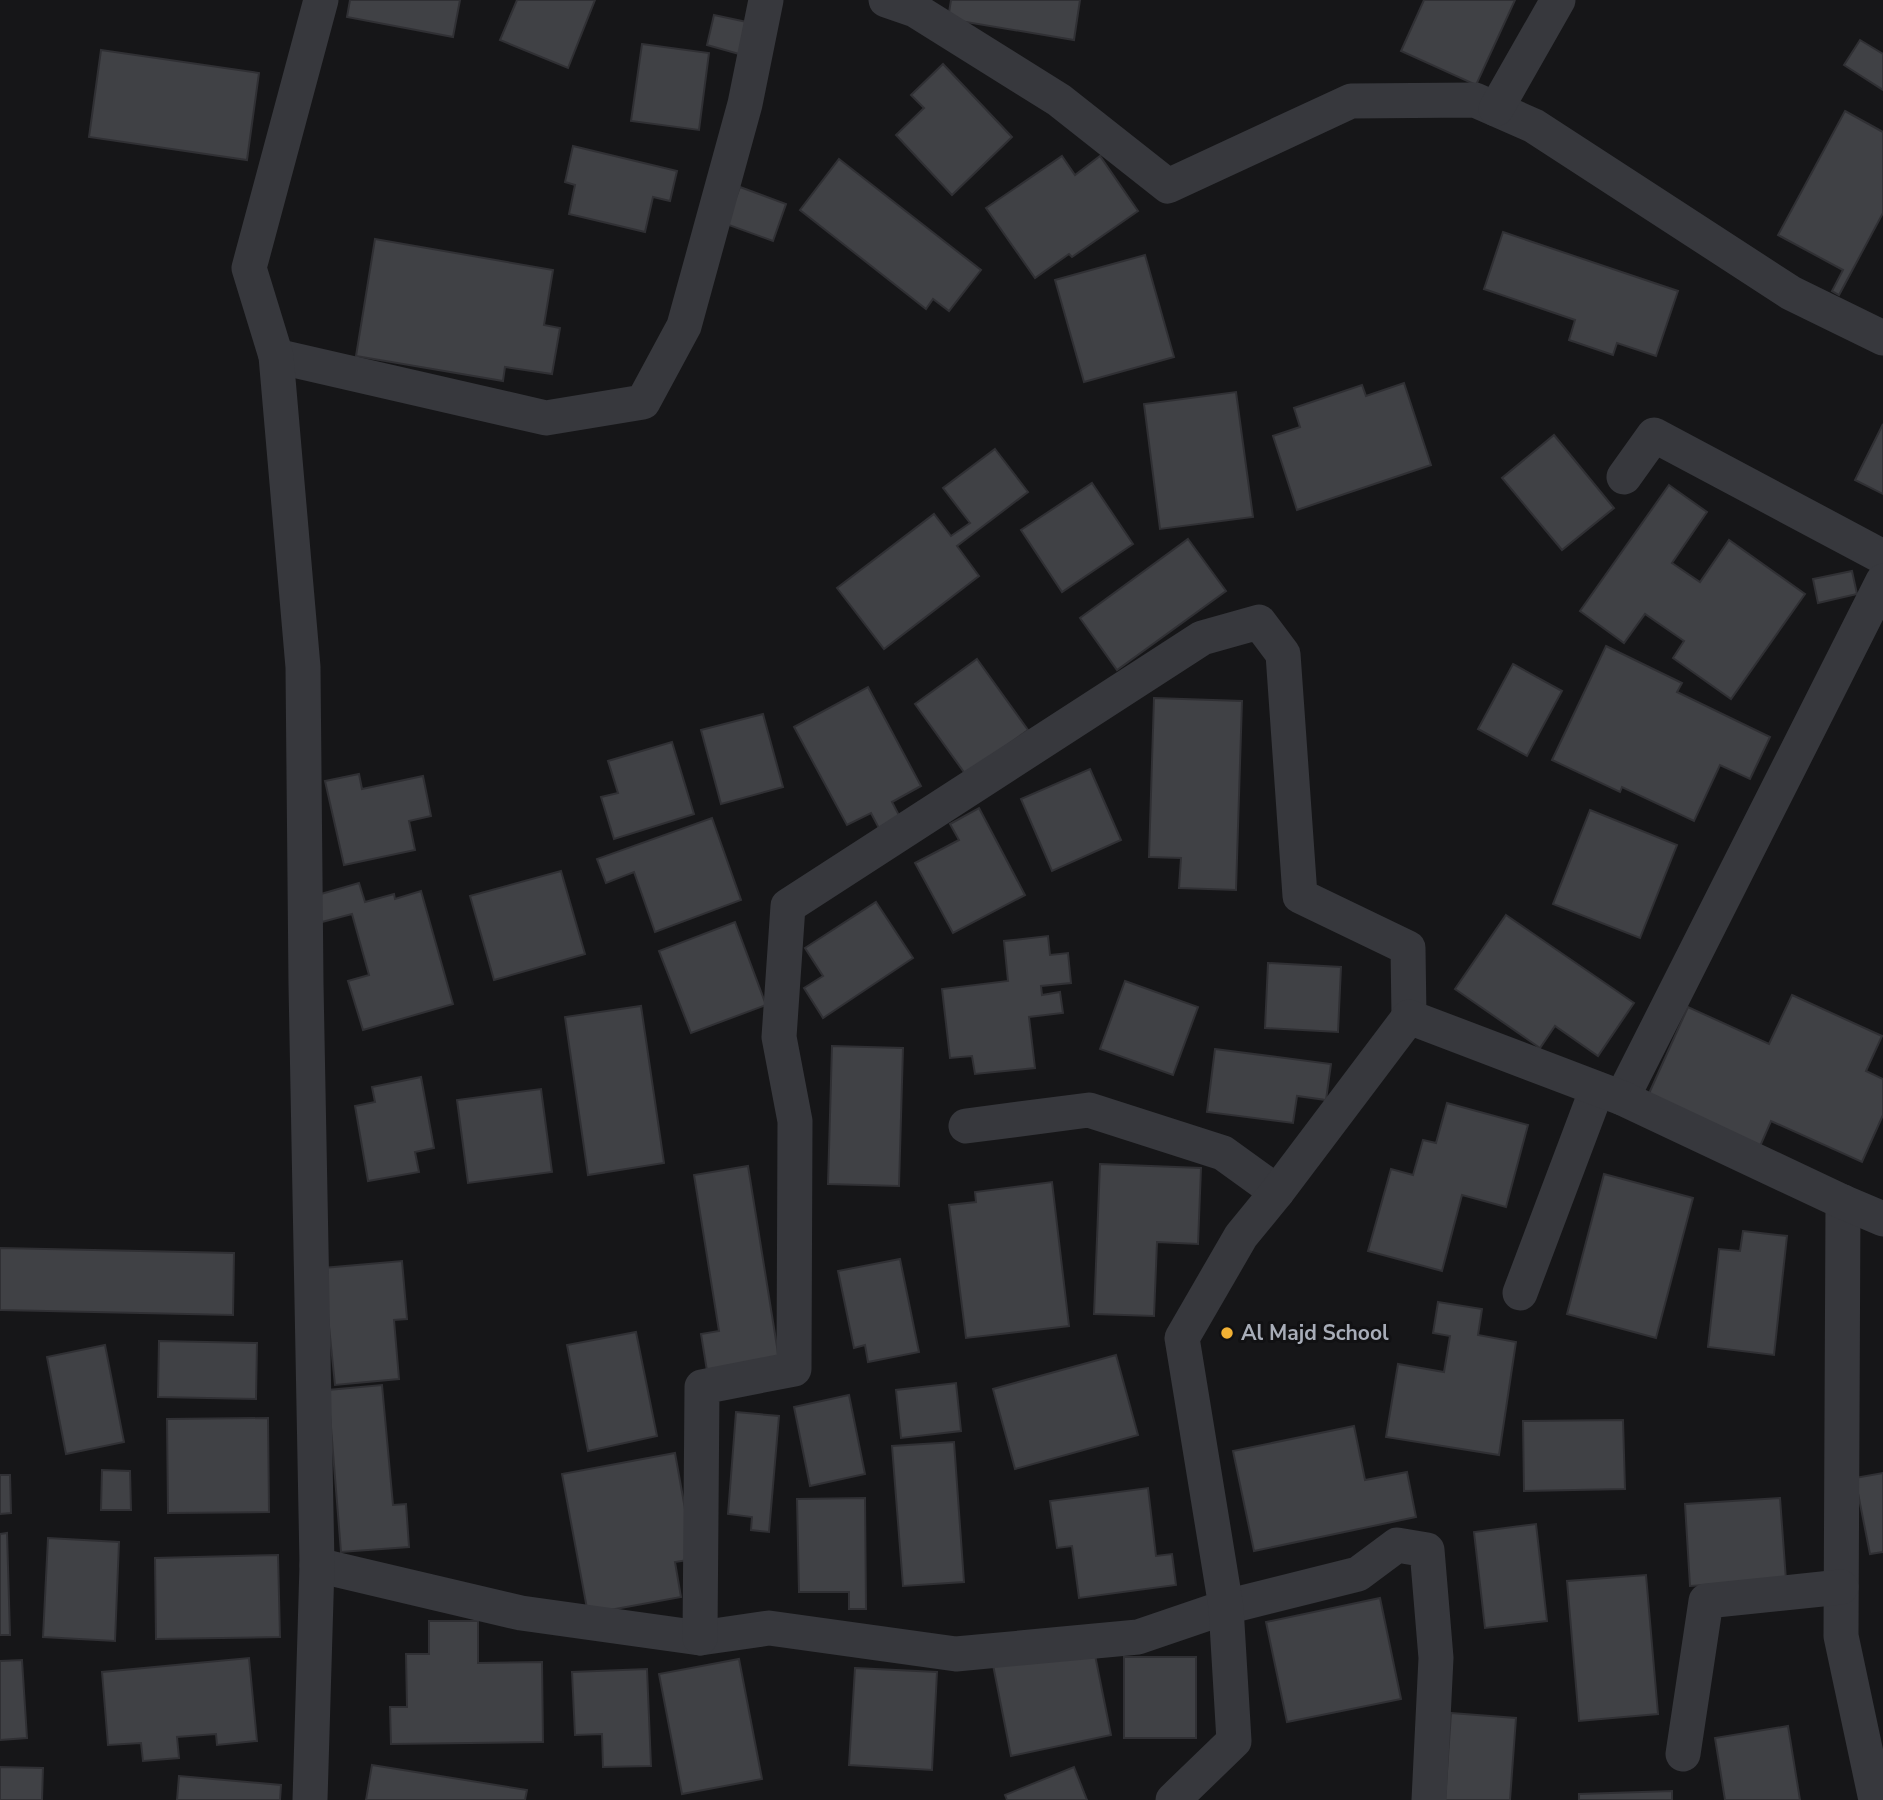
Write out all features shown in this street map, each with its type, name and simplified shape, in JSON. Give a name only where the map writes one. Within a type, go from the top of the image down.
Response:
[{"type":"street","points":[[310,1800],[317,1565],[306,998],[303,667],[276,356],[249,268],[321,0]]},
{"type":"street","points":[[276,356],[546,418],[643,401],[684,326],[745,104],[766,0]]},
{"type":"street","points":[[886,0],[915,10],[1059,100],[1168,186],[1351,101],[1475,100],[1534,126],[1791,293],[1883,338]]},
{"type":"street","points":[[1496,109],[1558,0]]},
{"type":"street","points":[[1624,477],[1654,435],[1883,557]]},
{"type":"street","points":[[1520,1293],[1609,1093],[1883,581]]},
{"type":"street","points":[[700,1638],[702,1387],[794,1369],[796,1121],[779,1037],[788,905],[1202,638],[1259,622],[1283,654],[1300,896],[1408,948],[1409,1017],[1241,1236],[1182,1338],[1226,1607],[1234,1741],[1173,1800]]},
{"type":"street","points":[[1409,1017],[1609,1093],[1883,1219]]},
{"type":"street","points":[[966,1126],[1089,1110],[1223,1153],[1277,1192]]},
{"type":"street","points":[[1843,1202],[1841,1636],[1876,1800]]},
{"type":"street","points":[[317,1565],[521,1613],[700,1638],[769,1628],[956,1654],[1138,1637],[1226,1607],[1358,1574],[1397,1545],[1427,1550],[1436,1658],[1429,1800]]},
{"type":"street","points":[[1683,1754],[1706,1601],[1841,1587]]},
{"type":"building","points":[[350,0],[460,0],[453,37],[347,17]]},
{"type":"building","points":[[517,0],[595,0],[568,68],[500,40]]},
{"type":"building","points":[[951,0],[1080,0],[1074,40],[948,19]]},
{"type":"building","points":[[1424,0],[1515,0],[1476,85],[1401,51]]},
{"type":"building","points":[[714,15],[747,22],[739,54],[707,45]]},
{"type":"building","points":[[1860,40],[1883,54],[1883,90],[1844,65]]},
{"type":"building","points":[[642,44],[709,53],[699,130],[631,121]]},
{"type":"building","points":[[101,50],[259,73],[247,160],[89,137]]},
{"type":"building","points":[[943,64],[1012,137],[952,195],[896,135],[924,108],[911,95]]},
{"type":"building","points":[[1845,111],[1883,132],[1883,213],[1839,295],[1832,291],[1843,270],[1778,235]]},
{"type":"building","points":[[573,146],[677,171],[670,201],[653,197],[645,232],[569,214],[575,185],[565,182]]},
{"type":"building","points":[[1062,156],[1075,175],[1100,156],[1138,211],[1072,257],[1069,254],[1035,278],[986,208]]},
{"type":"building","points":[[839,159],[981,270],[949,311],[933,299],[926,309],[800,210]]},
{"type":"building","points":[[740,187],[786,204],[773,241],[726,224]]},
{"type":"building","points":[[1503,232],[1678,291],[1656,356],[1617,343],[1613,355],[1569,340],[1575,320],[1484,289]]},
{"type":"building","points":[[375,239],[553,270],[544,325],[560,328],[552,374],[505,367],[503,381],[356,356]]},
{"type":"building","points":[[1145,255],[1174,357],[1084,382],[1055,280]]},
{"type":"building","points":[[1404,383],[1431,465],[1297,510],[1273,436],[1300,427],[1294,408],[1362,385],[1366,396]]},
{"type":"building","points":[[1236,392],[1253,517],[1160,529],[1144,404]]},
{"type":"building","points":[[1883,424],[1883,494],[1855,480]]},
{"type":"building","points":[[1554,435],[1614,508],[1562,550],[1502,478]]},
{"type":"building","points":[[995,449],[1028,492],[957,546],[979,576],[884,649],[837,588],[934,514],[951,536],[970,523],[943,488]]},
{"type":"building","points":[[1092,483],[1133,544],[1062,592],[1021,530]]},
{"type":"building","points":[[1669,485],[1707,512],[1672,563],[1700,582],[1729,540],[1805,594],[1731,699],[1673,658],[1684,641],[1645,614],[1624,643],[1580,611]]},
{"type":"building","points":[[1188,539],[1226,591],[1117,670],[1080,618]]},
{"type":"building","points":[[1852,571],[1857,594],[1818,603],[1813,579]]},
{"type":"building","points":[[1606,646],[1682,683],[1677,692],[1770,737],[1750,779],[1720,765],[1694,821],[1622,787],[1620,792],[1552,760]]},
{"type":"building","points":[[977,659],[1028,730],[966,775],[915,704]]},
{"type":"building","points":[[1513,664],[1562,691],[1527,756],[1478,729]]},
{"type":"building","points":[[868,687],[921,786],[892,802],[903,823],[882,834],[871,813],[847,825],[794,727]]},
{"type":"building","points":[[1154,698],[1242,701],[1236,890],[1179,888],[1181,858],[1149,857]]},
{"type":"building","points":[[763,714],[783,787],[721,804],[701,730]]},
{"type":"building","points":[[672,742],[694,814],[614,839],[601,797],[618,793],[608,761]]},
{"type":"building","points":[[1090,769],[1121,840],[1052,871],[1021,799]]},
{"type":"building","points":[[359,774],[362,789],[423,776],[431,816],[409,821],[415,850],[344,865],[325,781]]},
{"type":"building","points":[[979,808],[1025,895],[953,933],[915,863],[959,840],[950,824]]},
{"type":"building","points":[[1590,810],[1677,845],[1640,938],[1553,904]]},
{"type":"building","points":[[712,818],[741,900],[655,932],[634,872],[606,883],[597,859]]},
{"type":"building","points":[[561,871],[585,954],[494,980],[470,896]]},
{"type":"building","points":[[359,883],[365,902],[394,894],[395,899],[421,891],[453,1004],[363,1030],[348,981],[369,975],[352,914],[322,922],[314,896]]},
{"type":"building","points":[[876,902],[913,958],[823,1018],[804,988],[823,976],[805,948]]},
{"type":"building","points":[[1506,915],[1634,1003],[1598,1056],[1555,1026],[1540,1048],[1455,989]]},
{"type":"building","points":[[735,922],[766,1005],[691,1033],[659,951]]},
{"type":"building","points":[[1048,936],[1050,955],[1068,953],[1071,983],[1041,986],[1042,995],[1060,992],[1063,1013],[1029,1017],[1035,1068],[975,1074],[972,1056],[950,1058],[942,989],[1008,981],[1004,941]]},
{"type":"building","points":[[1268,963],[1341,967],[1338,1032],[1265,1028]]},
{"type":"building","points":[[1125,981],[1198,1007],[1173,1075],[1100,1049]]},
{"type":"building","points":[[1792,995],[1882,1036],[1866,1071],[1883,1079],[1883,1115],[1862,1162],[1771,1121],[1758,1151],[1646,1100],[1688,1007],[1769,1044]]},
{"type":"building","points":[[641,1006],[664,1163],[588,1175],[565,1017]]},
{"type":"building","points":[[832,1046],[903,1048],[899,1186],[828,1184]]},
{"type":"building","points":[[1215,1049],[1331,1064],[1326,1100],[1297,1096],[1293,1123],[1207,1112]]},
{"type":"building","points":[[421,1077],[434,1148],[415,1152],[419,1172],[368,1181],[355,1106],[375,1102],[372,1087]]},
{"type":"building","points":[[541,1089],[552,1172],[468,1183],[457,1100]]},
{"type":"building","points":[[1447,1103],[1528,1125],[1506,1207],[1462,1195],[1442,1271],[1368,1251],[1391,1169],[1413,1175],[1423,1140],[1436,1143]]},
{"type":"building","points":[[1100,1164],[1201,1168],[1198,1244],[1157,1242],[1154,1316],[1094,1314]]},
{"type":"building","points":[[748,1166],[779,1359],[707,1371],[701,1334],[719,1331],[694,1175]]},
{"type":"building","points":[[1604,1174],[1693,1198],[1656,1338],[1567,1314]]},
{"type":"building","points":[[1052,1182],[1069,1326],[966,1338],[949,1205],[976,1202],[975,1192]]},
{"type":"building","points":[[1743,1231],[1787,1236],[1774,1355],[1708,1347],[1719,1249],[1740,1251]]},
{"type":"building","points":[[0,1248],[234,1253],[233,1315],[0,1310]]},
{"type":"building","points":[[900,1259],[919,1352],[868,1362],[865,1345],[854,1348],[838,1271]]},
{"type":"building","points":[[402,1261],[407,1319],[394,1320],[399,1379],[335,1385],[323,1268]]},
{"type":"building","points":[[1438,1302],[1482,1309],[1478,1335],[1516,1342],[1499,1455],[1386,1437],[1398,1364],[1444,1372],[1450,1336],[1433,1333]]},
{"type":"building","points":[[636,1332],[657,1436],[588,1451],[567,1345]]},
{"type":"building","points":[[159,1341],[257,1343],[256,1399],[158,1397]]},
{"type":"building","points":[[105,1345],[124,1442],[66,1454],[47,1357]]},
{"type":"building","points":[[1116,1355],[1138,1435],[1015,1469],[993,1389]]},
{"type":"building","points":[[956,1383],[961,1431],[901,1438],[896,1390]]},
{"type":"building","points":[[382,1385],[393,1505],[406,1504],[409,1547],[341,1552],[328,1390]]},
{"type":"building","points":[[849,1395],[865,1474],[810,1486],[794,1407]]},
{"type":"building","points":[[736,1412],[779,1416],[769,1532],[751,1530],[752,1517],[728,1514]]},
{"type":"building","points":[[268,1418],[269,1512],[168,1513],[167,1419]]},
{"type":"building","points":[[1623,1420],[1625,1489],[1524,1491],[1523,1421]]},
{"type":"building","points":[[1354,1426],[1365,1480],[1407,1472],[1416,1517],[1254,1551],[1233,1451]]},
{"type":"building","points":[[954,1442],[964,1582],[903,1586],[892,1446]]},
{"type":"building","points":[[675,1453],[694,1559],[675,1562],[681,1597],[588,1614],[562,1474]]},
{"type":"building","points":[[102,1470],[130,1471],[131,1510],[101,1510]]},
{"type":"building","points":[[1883,1473],[1883,1552],[1870,1554],[1855,1478]]},
{"type":"building","points":[[0,1475],[10,1475],[11,1513],[0,1514]]},
{"type":"building","points":[[1148,1488],[1156,1556],[1172,1554],[1176,1585],[1079,1598],[1072,1546],[1057,1548],[1050,1501]]},
{"type":"building","points":[[865,1498],[866,1609],[849,1609],[849,1592],[799,1592],[797,1499]]},
{"type":"building","points":[[1780,1498],[1786,1580],[1690,1586],[1685,1504]]},
{"type":"building","points":[[1536,1524],[1547,1621],[1485,1628],[1474,1532]]},
{"type":"building","points":[[7,1533],[10,1635],[0,1635],[0,1534]]},
{"type":"building","points":[[48,1538],[119,1542],[115,1641],[43,1637]]},
{"type":"building","points":[[278,1555],[280,1637],[156,1639],[155,1558]]},
{"type":"building","points":[[1646,1575],[1658,1714],[1579,1721],[1567,1581]]},
{"type":"building","points":[[1380,1598],[1401,1699],[1287,1722],[1266,1622]]},
{"type":"building","points":[[429,1621],[478,1621],[478,1663],[542,1662],[543,1742],[391,1744],[390,1707],[407,1707],[406,1654],[429,1654]]},
{"type":"building","points":[[1093,1645],[1111,1735],[1011,1756],[993,1665]]},
{"type":"building","points":[[1124,1657],[1196,1657],[1196,1738],[1124,1738]]},
{"type":"building","points":[[249,1658],[257,1741],[217,1745],[216,1734],[177,1737],[179,1758],[143,1761],[141,1743],[108,1745],[102,1672]]},
{"type":"building","points":[[739,1659],[762,1779],[682,1794],[659,1674]]},
{"type":"building","points":[[22,1660],[27,1738],[0,1740],[0,1661]]},
{"type":"building","points":[[855,1668],[937,1672],[932,1770],[849,1765]]},
{"type":"building","points":[[647,1669],[651,1766],[603,1767],[602,1734],[575,1735],[572,1672]]},
{"type":"building","points":[[1451,1713],[1516,1718],[1510,1800],[1445,1800]]},
{"type":"building","points":[[1788,1726],[1800,1800],[1725,1800],[1715,1738]]},
{"type":"building","points":[[372,1765],[527,1790],[525,1800],[366,1800]]},
{"type":"building","points":[[0,1767],[43,1768],[42,1800],[0,1800]]},
{"type":"building","points":[[1074,1767],[1087,1800],[1007,1800],[1005,1795]]},
{"type":"building","points":[[179,1776],[281,1785],[280,1800],[177,1800]]},
{"type":"building","points":[[1672,1791],[1672,1800],[1579,1800],[1579,1794]]},
{"type":"place","name":"Al Majd School","points":[[1227,1333]]}]
